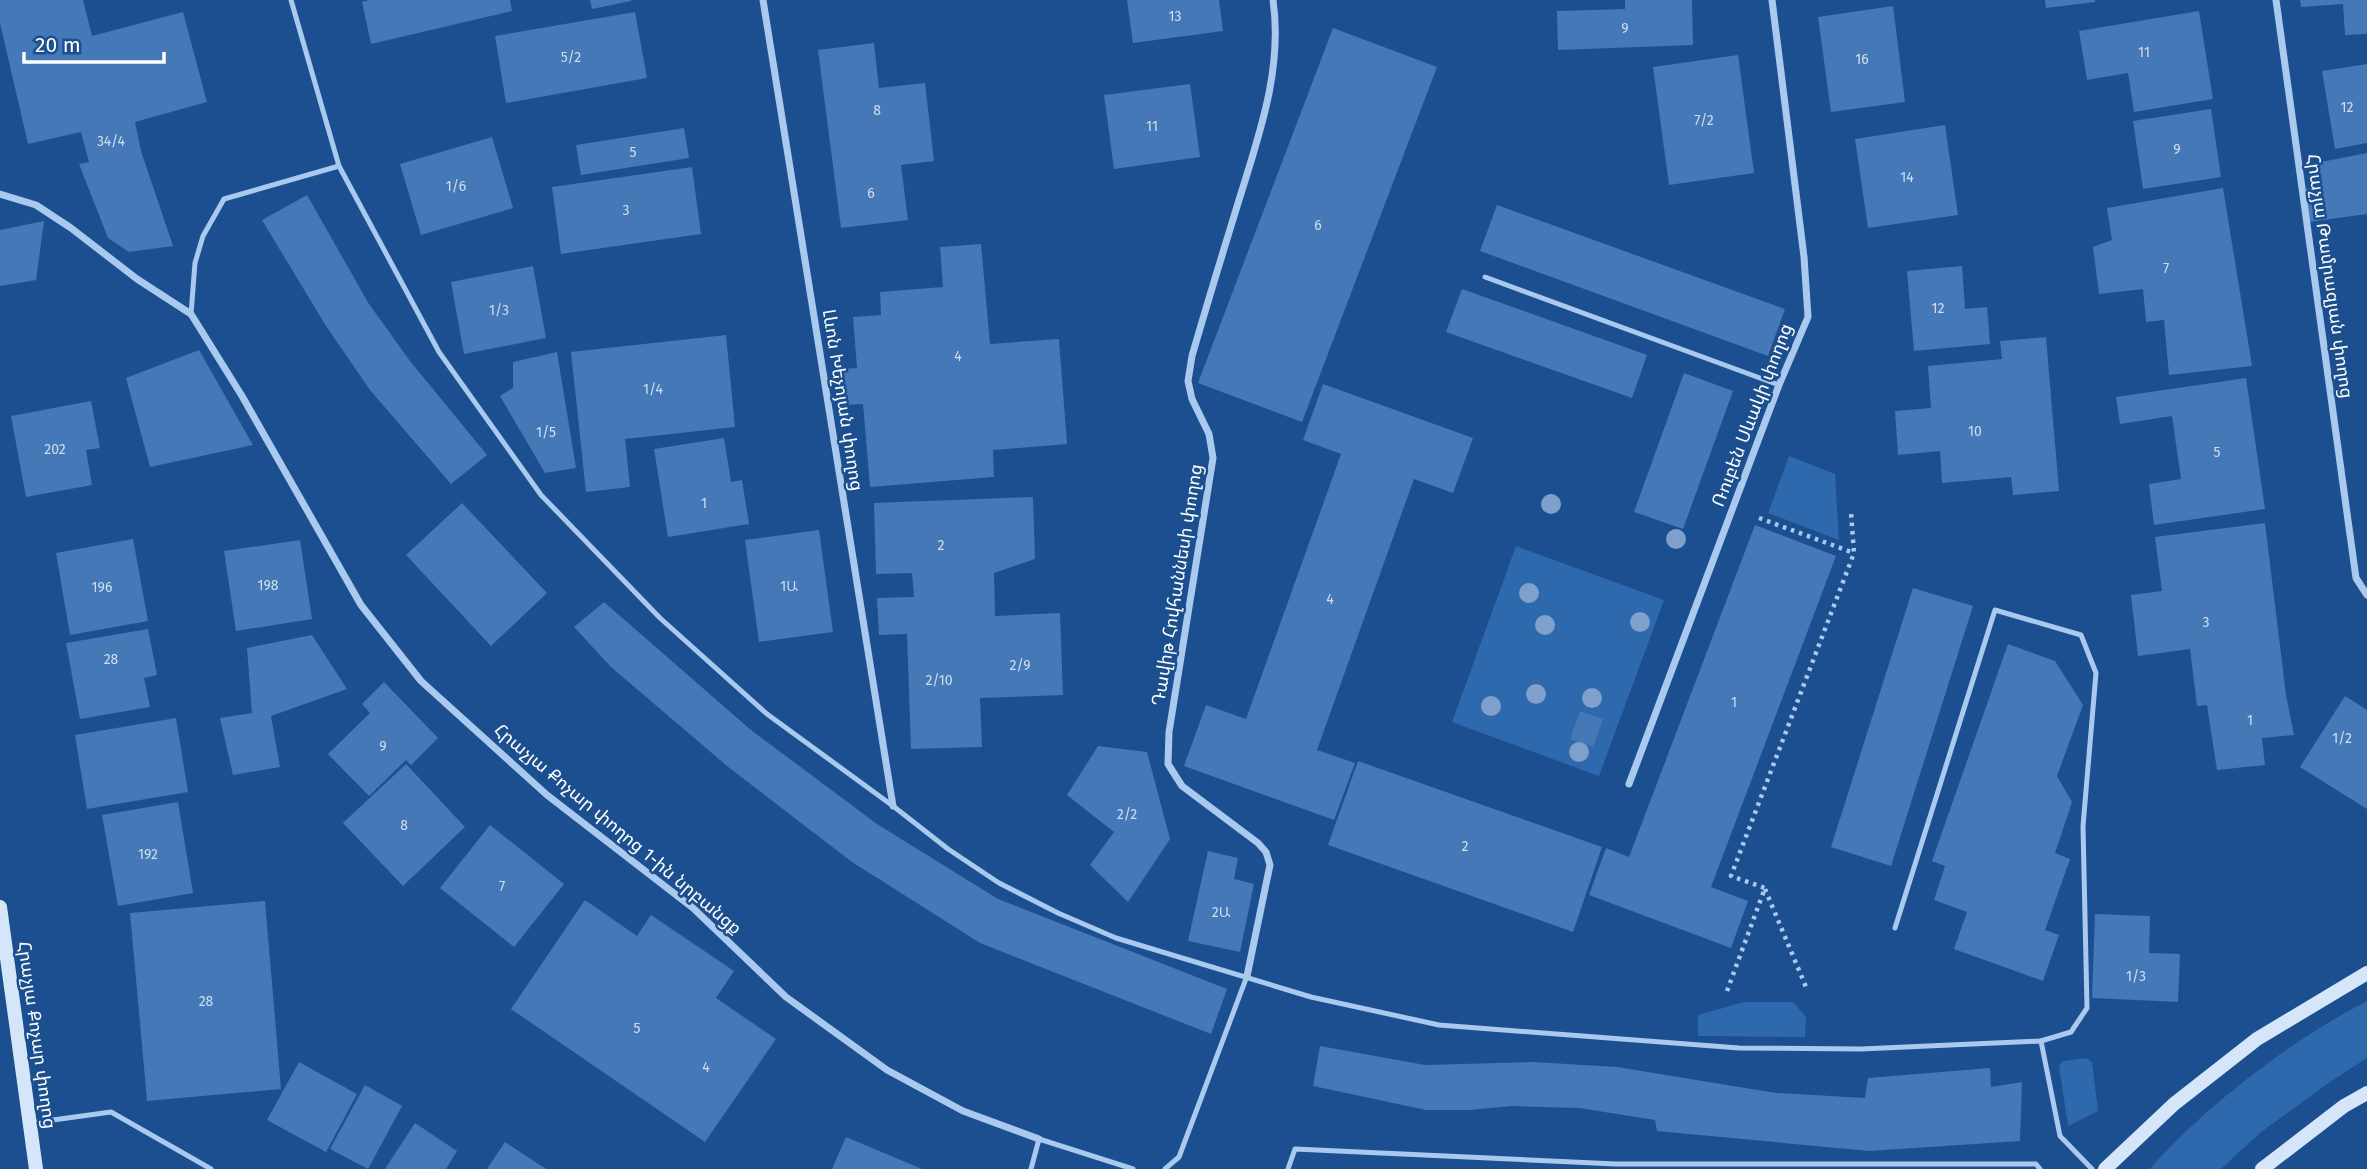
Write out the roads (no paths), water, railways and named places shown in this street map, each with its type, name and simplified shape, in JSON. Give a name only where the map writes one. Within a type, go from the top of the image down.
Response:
[{"type":"main road","name":"Հրաչյա Քոչար փողոց","points":[[0,907],[36,1169]]},
{"type":"main road","points":[[2105,1169],[2174,1104],[2257,1039],[2367,973]]},
{"type":"main road","points":[[2262,1169],[2344,1106],[2367,1093]]},
{"type":"street","name":"Լևոն Խեչոյան փողոց","points":[[763,0],[893,806]]},
{"type":"street","name":"Դավիթ Հովհաննեսի փողոց","points":[[1247,976],[1270,865],[1266,852],[1258,843],[1182,786],[1168,764],[1169,742],[1213,458],[1209,433],[1192,399],[1188,381],[1192,356],[1264,120],[1274,68],[1273,0]]},
{"type":"street","name":"Ռուբեն Սևակի փողոց","points":[[1629,784],[1779,384],[1808,317],[1804,257],[1772,0]]},
{"type":"street","name":"Հրաչյա Թամրազյան փողոց","points":[[2276,0],[2356,578],[2367,595]]},
{"type":"street","name":"Հրաչյա Քոչար փողոց 1-ին նրբանցք","points":[[0,194],[36,205],[71,228],[137,279],[191,314],[242,396],[361,605],[421,681],[547,795],[693,908],[786,997],[887,1070],[963,1111],[1039,1139]]},
{"type":"lane","points":[[290,0],[339,166],[439,352],[541,495],[660,618],[766,714],[948,849],[999,883],[1116,938],[1311,997],[1439,1025],[1739,1048],[1861,1049],[2041,1041],[2071,1032],[2087,1008],[2083,826],[2096,673],[2081,635],[1995,610],[1895,928]]},
{"type":"lane","points":[[191,314],[195,263],[200,245],[224,199],[339,166]]},
{"type":"lane","points":[[1485,277],[1779,384]]},
{"type":"lane","points":[[1165,1169],[1179,1157],[1247,976]]},
{"type":"lane","points":[[2041,1041],[2060,1136],[2092,1169]]},
{"type":"lane","points":[[31,1123],[111,1112],[211,1169]]},
{"type":"lane","points":[[1031,1169],[1039,1139],[1133,1169]]},
{"type":"lane","points":[[1288,1169],[1295,1149],[1616,1164],[2036,1164],[2040,1169]]}]
